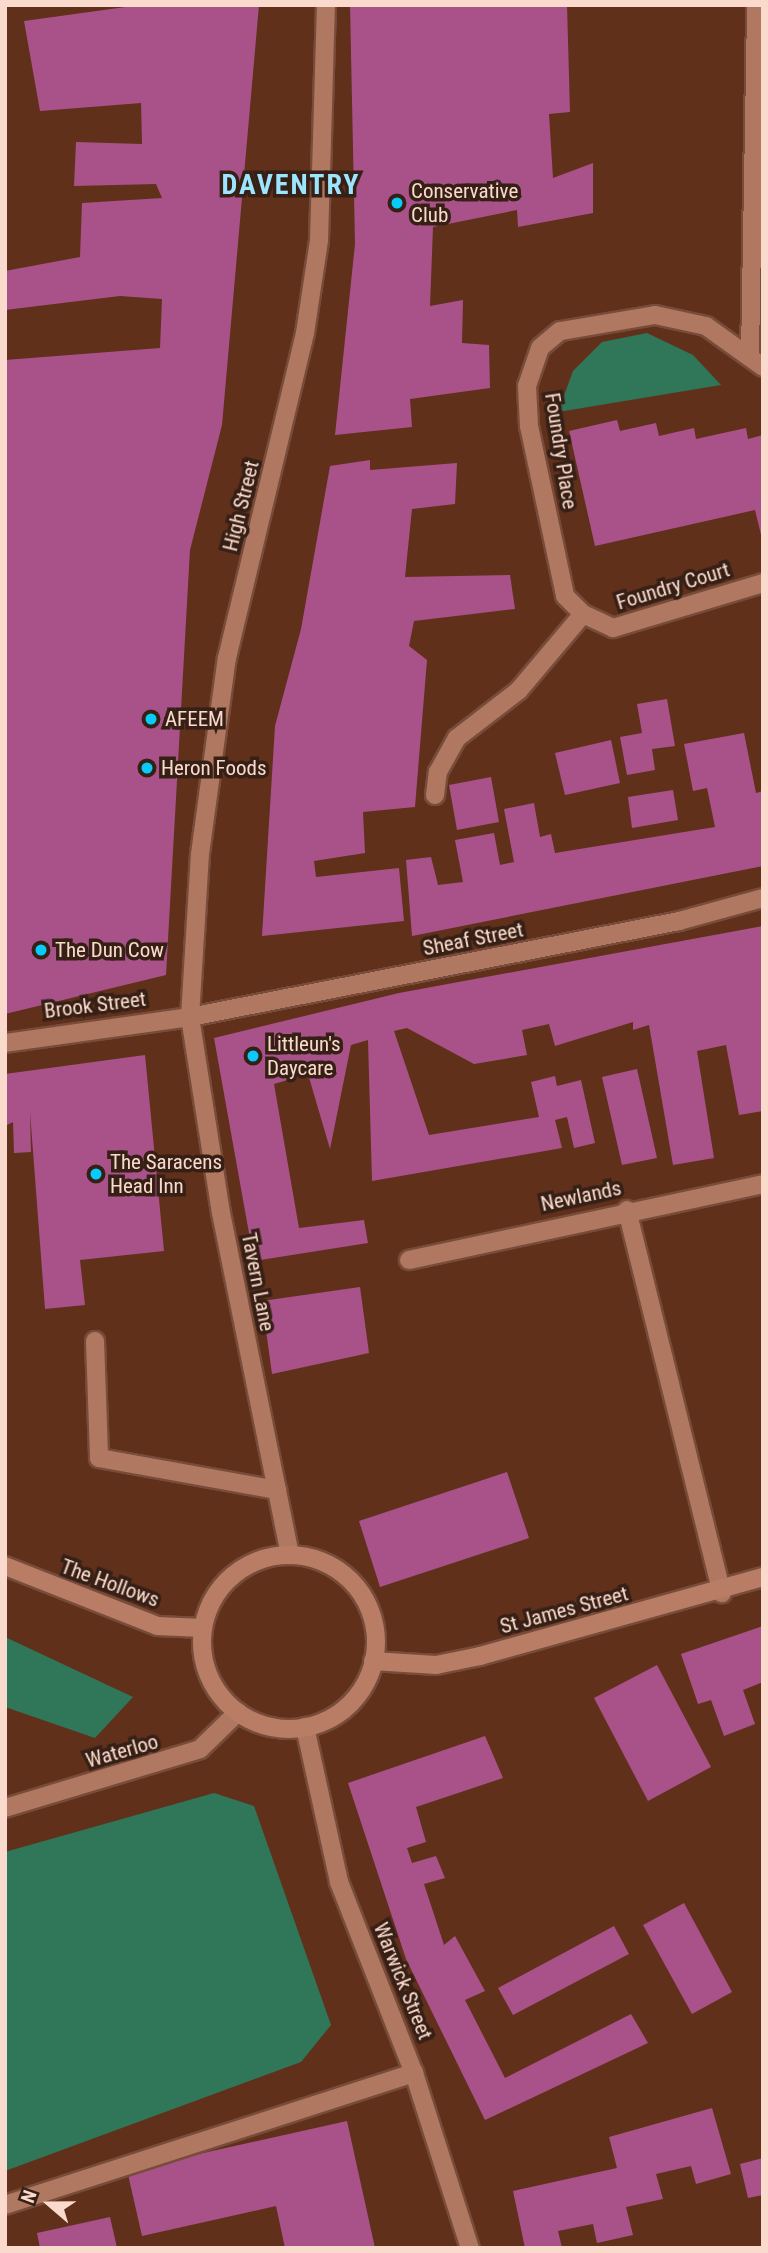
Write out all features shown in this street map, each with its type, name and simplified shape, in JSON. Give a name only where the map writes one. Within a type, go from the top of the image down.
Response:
[{"type":"main road","points":[[290,1555],[322,1561],[354,1584],[374,1624],[373,1661],[352,1701],[305,1727],[273,1727],[238,1712],[209,1675],[203,1628],[215,1595],[240,1569],[290,1555]]},
{"type":"main road","name":"The Hollows","points":[[5,1566],[157,1626],[203,1628]]},
{"type":"main road","name":"St James Street","points":[[373,1661],[436,1665],[722,1593],[763,1577]]},
{"type":"street","name":"High Street","points":[[190,1017],[200,854],[227,658],[305,333],[319,240],[326,5]]},
{"type":"street","points":[[756,361],[757,5]]},
{"type":"street","name":"Foundry Place","points":[[565,596],[529,426],[527,386],[540,348],[560,331],[655,315],[706,326],[756,361]]},
{"type":"street","name":"Foundry Court","points":[[565,596],[583,614],[613,628],[763,583]]},
{"type":"street","points":[[435,795],[438,772],[457,738],[519,690],[583,614]]},
{"type":"street","name":"Sheaf Street","points":[[190,1017],[679,921],[763,898]]},
{"type":"street","name":"Brook Street","points":[[5,1043],[190,1017]]},
{"type":"street","name":"Tavern Lane","points":[[190,1017],[221,1213],[290,1555]]},
{"type":"street","name":"Newlands","points":[[409,1260],[627,1210],[763,1184]]},
{"type":"street","points":[[627,1210],[722,1593]]},
{"type":"street","points":[[95,1341],[99,1458],[277,1490]]},
{"type":"street","name":"Waterloo","points":[[5,1808],[200,1749],[238,1712]]},
{"type":"street","name":"Warwick Street","points":[[305,1727],[339,1882],[414,2073],[470,2248]]},
{"type":"street","points":[[5,2205],[414,2073]]},
{"type":"green space","points":[[647,333],[693,355],[721,385],[558,412],[573,371],[602,342]]},
{"type":"green space","points":[[5,1637],[133,1697],[95,1738],[5,1707]]},
{"type":"green space","points":[[214,1793],[254,1806],[331,2025],[301,2062],[5,2171],[5,1852]]},
{"type":"building","points":[[140,5],[259,5],[222,425],[190,550],[166,975],[5,1014],[5,360],[160,348],[162,299],[120,296],[5,310],[5,271],[80,257],[82,203],[162,198],[156,184],[74,186],[76,142],[142,144],[141,103],[40,111],[24,21]]},
{"type":"building","points":[[350,5],[567,5],[570,112],[549,114],[553,178],[593,163],[593,213],[518,227],[517,210],[433,227],[430,306],[463,300],[462,343],[489,345],[490,388],[410,399],[412,427],[335,435],[355,244]]},
{"type":"building","points":[[617,420],[620,431],[656,423],[659,436],[694,428],[696,439],[746,428],[748,439],[763,435],[763,543],[755,510],[595,546],[569,431]]},
{"type":"building","points":[[370,460],[370,470],[457,463],[455,504],[412,509],[405,577],[510,575],[515,609],[414,621],[409,646],[427,660],[415,807],[363,812],[365,853],[314,861],[316,877],[399,868],[404,921],[262,936],[275,726],[301,629],[330,466]]},
{"type":"building","points":[[667,699],[675,746],[652,749],[655,770],[627,775],[620,737],[642,733],[637,704]]},
{"type":"building","points":[[744,733],[756,793],[763,791],[763,866],[412,936],[406,860],[431,857],[438,885],[463,882],[455,840],[494,833],[500,865],[514,862],[504,809],[534,803],[540,837],[551,834],[555,853],[715,827],[707,788],[693,791],[684,744]]},
{"type":"building","points":[[611,740],[620,783],[565,795],[555,753]]},
{"type":"building","points":[[491,777],[499,822],[457,830],[449,785]]},
{"type":"building","points":[[673,790],[678,820],[632,828],[628,797]]},
{"type":"building","points":[[763,926],[763,1111],[739,1115],[726,1045],[697,1051],[714,1158],[673,1165],[649,1025],[633,1030],[633,1022],[555,1046],[549,1024],[522,1030],[527,1055],[474,1064],[407,1028],[394,1031],[429,1135],[539,1117],[531,1082],[555,1076],[557,1086],[581,1080],[595,1143],[574,1148],[567,1117],[555,1120],[562,1148],[372,1181],[368,1040],[351,1045],[330,1149],[308,1074],[274,1084],[299,1228],[364,1220],[368,1243],[254,1261],[214,1038],[399,993]]},
{"type":"building","name":"The Saracens Head Inn","points":[[145,1055],[164,1251],[80,1260],[85,1305],[45,1309],[30,1112],[31,1152],[14,1153],[13,1122],[5,1126],[5,1074]]},
{"type":"building","points":[[637,1069],[657,1158],[622,1165],[602,1077]]},
{"type":"building","points":[[360,1287],[369,1353],[272,1374],[262,1301]]},
{"type":"building","points":[[507,1472],[529,1538],[380,1587],[359,1521]]},
{"type":"building","points":[[763,1626],[763,1682],[743,1690],[755,1724],[724,1736],[711,1700],[698,1704],[681,1654]]},
{"type":"building","points":[[657,1665],[711,1767],[648,1801],[594,1698]]},
{"type":"building","points":[[485,1736],[503,1778],[416,1807],[426,1842],[407,1848],[412,1863],[436,1856],[445,1878],[424,1884],[444,1945],[455,1936],[485,1991],[465,2000],[505,2078],[631,2014],[648,2043],[485,2120],[406,1959],[348,1783]]},
{"type":"building","points":[[684,1903],[732,1992],[692,2014],[643,1925]]},
{"type":"building","points":[[614,1926],[629,1954],[513,2015],[498,1988]]},
{"type":"building","points":[[712,2108],[731,2174],[696,2184],[691,2166],[656,2174],[663,2199],[626,2207],[633,2235],[597,2243],[593,2224],[558,2231],[562,2248],[525,2248],[513,2191],[617,2168],[609,2137]]},
{"type":"building","points":[[347,2121],[375,2248],[285,2248],[276,2206],[142,2236],[127,2170]]},
{"type":"building","points":[[763,2158],[763,2195],[748,2198],[740,2164]]},
{"type":"building","points":[[110,2217],[117,2248],[40,2248],[37,2233]]},
{"type":"place","name":"Conservative Club","points":[[397,203]]},
{"type":"place","name":"AFEEM","points":[[151,719]]},
{"type":"place","name":"Heron Foods","points":[[147,768]]},
{"type":"place","name":"The Dun Cow","points":[[41,950]]},
{"type":"place","name":"Littleun's Daycare","points":[[253,1056]]},
{"type":"place","name":"The Saracens Head Inn","points":[[96,1174]]},
{"type":"district","name":"DAVENTRY","points":[[291,185]]}]
